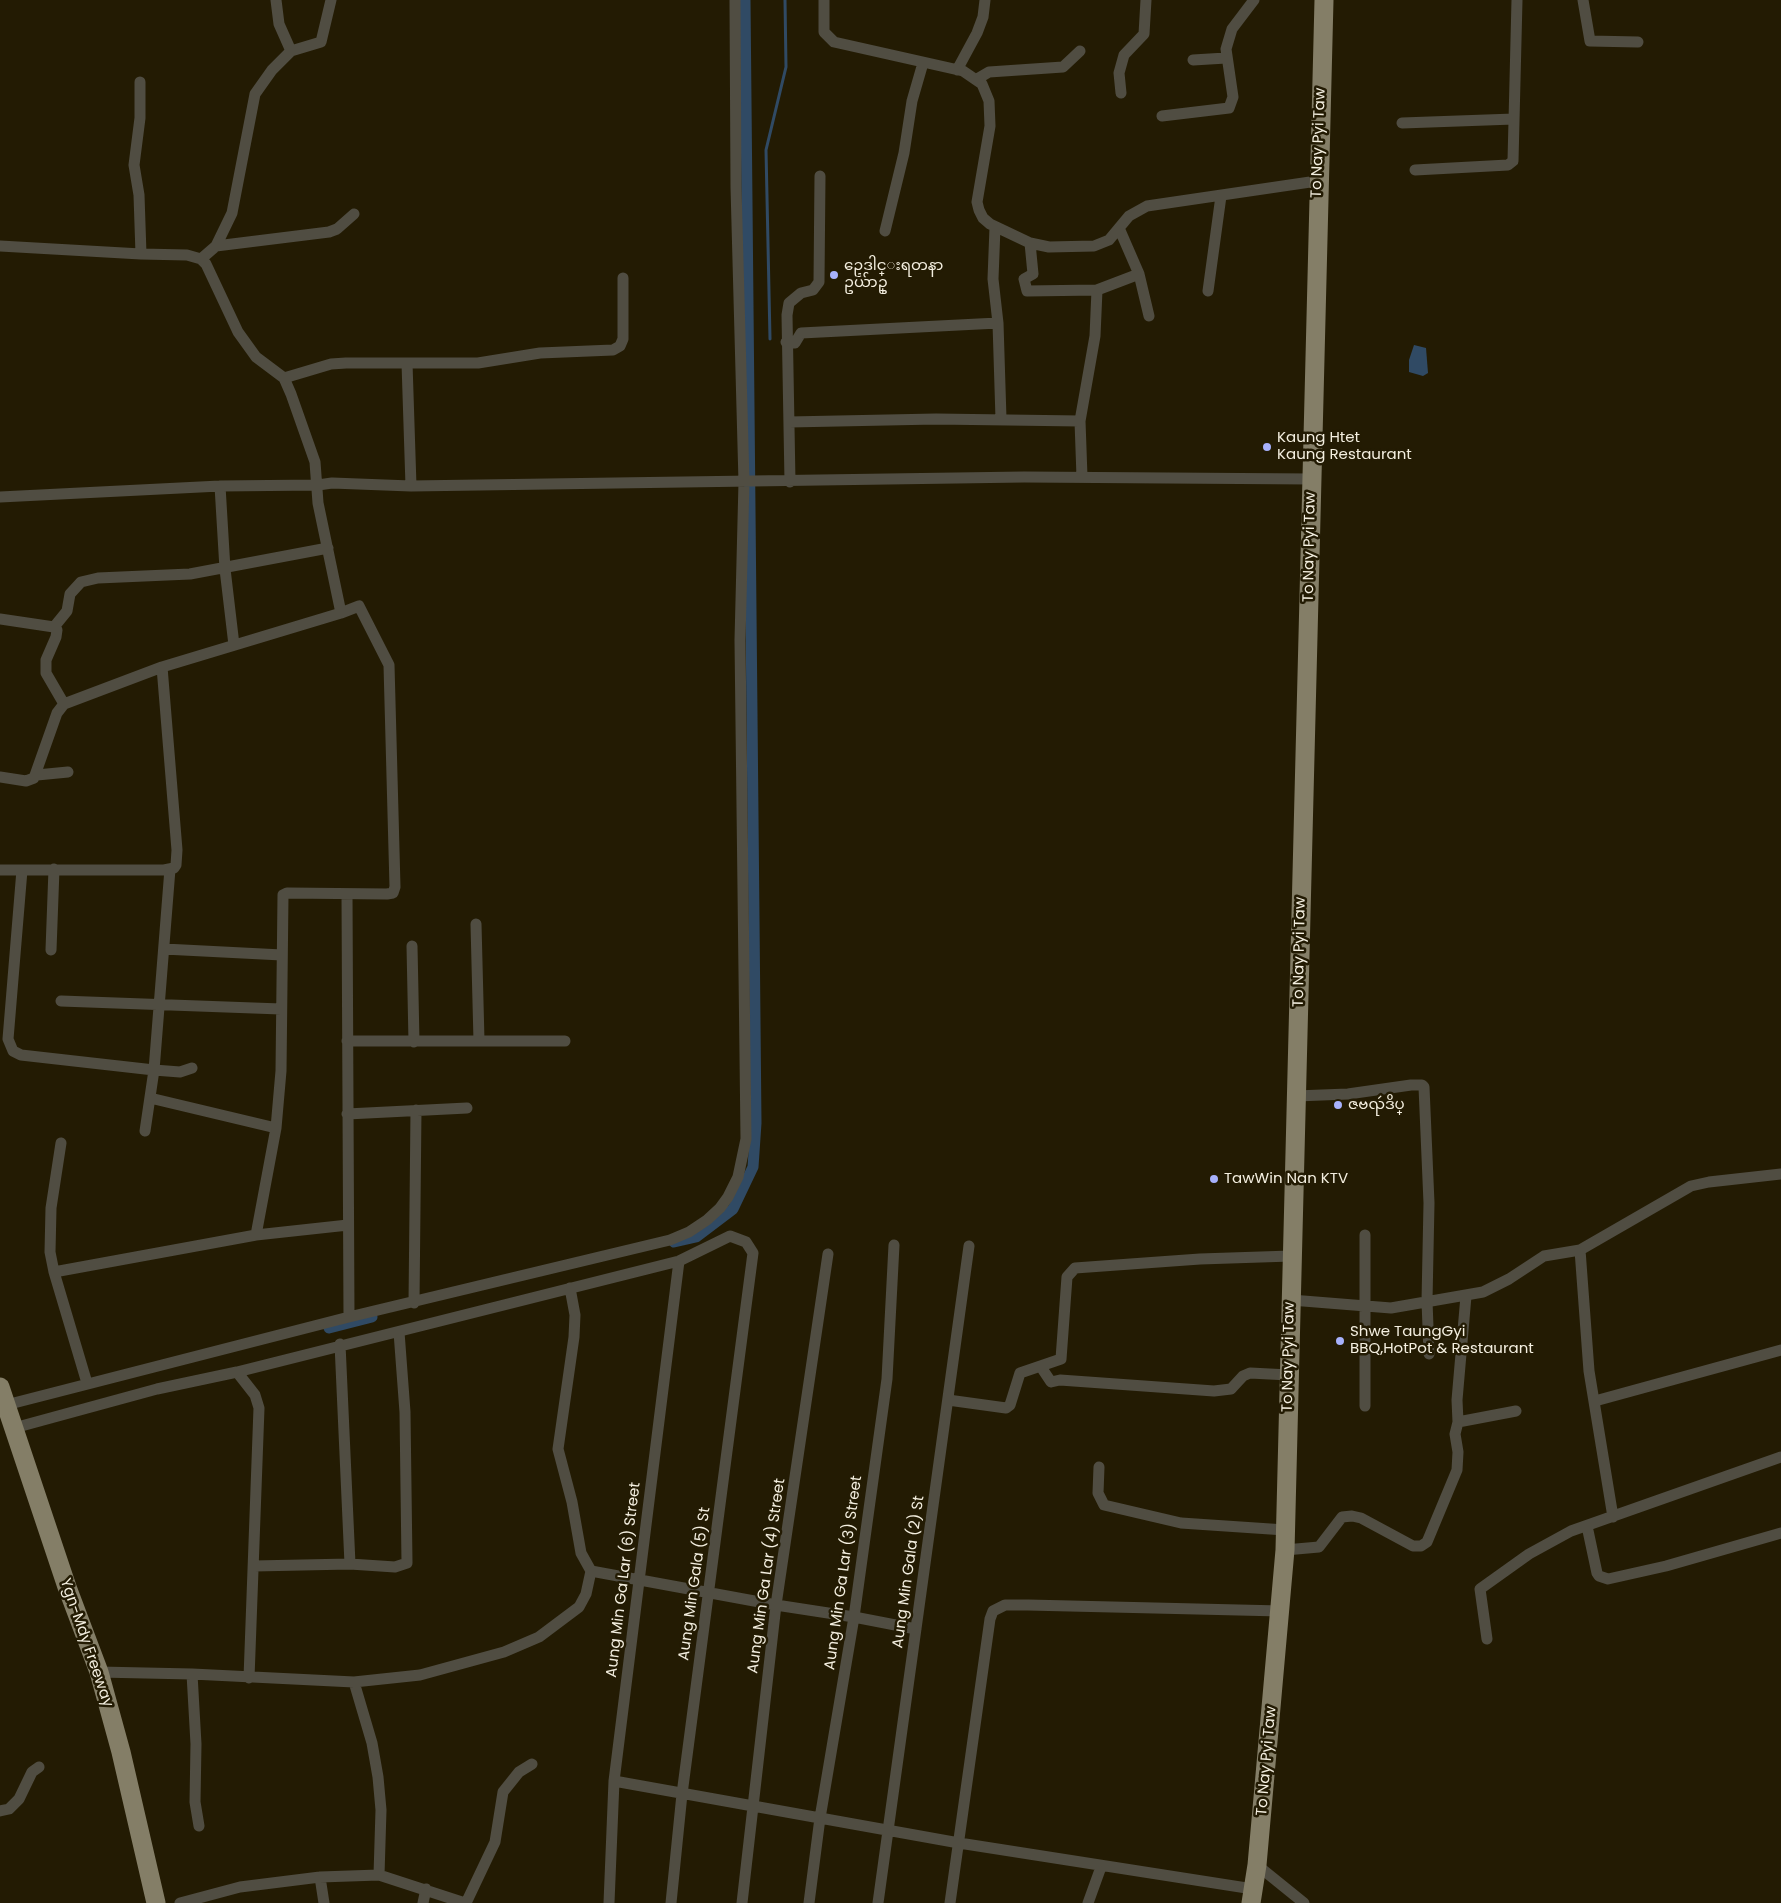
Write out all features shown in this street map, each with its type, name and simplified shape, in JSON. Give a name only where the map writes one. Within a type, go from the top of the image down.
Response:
[{"type":"main road","name":"To Nay Pyi Taw","points":[[1252,1896],[1258,1865],[1281,1611],[1286,1530],[1318,181],[1324,0]]},
{"type":"main road","name":"Ygn-Mdy Freeway","points":[[3,1396],[99,1672],[121,1752],[156,1903]]},
{"type":"street","points":[[276,0],[279,24],[291,51]]},
{"type":"street","points":[[201,259],[216,246],[232,213],[255,94],[272,70],[291,51],[321,42],[331,0]]},
{"type":"street","points":[[3,1396],[87,1383],[670,1240],[689,1232],[720,1208],[738,1177],[746,1139],[740,640],[749,482],[736,187],[735,0]]},
{"type":"street","points":[[824,0],[824,32],[830,40],[957,70],[977,79],[986,90],[990,126],[977,202],[983,218],[995,227],[1030,243],[1049,247],[1094,246],[1109,240],[1129,216],[1147,206],[1318,181]]},
{"type":"street","points":[[957,70],[977,33],[983,17],[985,0]]},
{"type":"street","points":[[1121,94],[1119,73],[1124,55],[1144,34],[1146,26],[1146,0]]},
{"type":"street","points":[[1162,116],[1229,108],[1233,103],[1233,84],[1226,58],[1226,49],[1232,29],[1254,0]]},
{"type":"street","points":[[1415,170],[1511,164],[1514,160],[1516,0]]},
{"type":"street","points":[[1583,0],[1590,41],[1638,42]]},
{"type":"street","points":[[977,79],[988,72],[1063,68],[1080,51]]},
{"type":"street","points":[[1193,60],[1226,58]]},
{"type":"street","points":[[885,231],[904,153],[912,101],[923,63]]},
{"type":"street","points":[[140,82],[140,118],[134,165],[139,195],[141,254]]},
{"type":"street","points":[[1402,123],[1514,120]]},
{"type":"street","points":[[790,482],[786,342],[789,303],[801,293],[813,290],[819,282],[820,176]]},
{"type":"street","points":[[1208,291],[1221,196]]},
{"type":"street","points":[[216,246],[329,232],[337,229],[354,214]]},
{"type":"street","points":[[995,227],[993,279],[998,323],[1001,420]]},
{"type":"street","points":[[1120,228],[1139,274],[1149,316]]},
{"type":"street","points":[[1030,243],[1032,274],[1024,280],[1025,290],[1097,290],[1139,274]]},
{"type":"street","points":[[0,246],[187,255],[201,259],[212,274],[238,332],[252,353],[284,378],[310,445],[318,485],[318,503],[341,613]]},
{"type":"street","points":[[284,378],[331,364],[478,363],[540,353],[613,350],[620,346],[623,339],[623,278]]},
{"type":"street","points":[[1082,477],[1080,421],[1092,356],[1097,290]]},
{"type":"street","points":[[786,342],[795,343],[801,333],[998,323]]},
{"type":"street","points":[[407,363],[411,486]]},
{"type":"street","points":[[788,422],[1080,421]]},
{"type":"street","points":[[0,497],[220,486],[318,485],[332,483],[411,486],[1082,477],[1312,479]]},
{"type":"street","points":[[220,486],[225,569],[234,645]]},
{"type":"street","points":[[54,627],[67,612],[70,594],[80,582],[190,574],[225,569],[269,558],[328,548]]},
{"type":"street","points":[[0,776],[26,781],[31,780],[37,775],[57,712],[64,704],[162,667],[359,606],[386,657],[390,673],[393,737],[394,890],[387,894],[284,894],[281,1071],[276,1128],[256,1235]]},
{"type":"street","points":[[0,619],[54,627]]},
{"type":"street","points":[[54,627],[57,630],[48,654],[46,672],[64,704]]},
{"type":"street","points":[[0,870],[170,869],[176,865],[178,850],[162,667]]},
{"type":"street","points":[[37,775],[68,772]]},
{"type":"street","points":[[51,950],[54,869]]},
{"type":"street","points":[[145,1131],[154,1070],[170,869]]},
{"type":"street","points":[[22,870],[8,1039],[13,1051],[21,1055],[154,1070],[180,1072],[192,1068]]},
{"type":"street","points":[[347,894],[349,1318]]},
{"type":"street","points":[[476,924],[479,1040]]},
{"type":"street","points":[[412,946],[414,1042]]},
{"type":"street","points":[[164,949],[282,955]]},
{"type":"street","points":[[61,1001],[281,1009]]},
{"type":"street","points":[[347,1041],[565,1041]]},
{"type":"street","points":[[1296,1096],[1348,1094],[1411,1085],[1422,1085],[1424,1087],[1429,1203],[1428,1301],[1430,1354]]},
{"type":"street","points":[[150,1098],[276,1128]]},
{"type":"street","points":[[347,1114],[467,1108]]},
{"type":"street","points":[[414,1302],[416,1110]]},
{"type":"street","points":[[61,1144],[50,1216],[50,1252],[54,1272],[87,1383]]},
{"type":"street","points":[[1291,1300],[1366,1308],[1390,1308],[1466,1296],[1492,1288],[1544,1256],[1580,1250],[1691,1186],[1709,1182],[1781,1174]]},
{"type":"street","points":[[54,1272],[256,1235],[348,1225]]},
{"type":"street","points":[[1365,1235],[1365,1406]]},
{"type":"street","name":"Aung Min Gala (5) St","points":[[671,1903],[682,1794],[751,1270],[752,1248],[746,1242],[730,1236],[679,1261]]},
{"type":"street","name":"Aung Min Ga Lar (3) Street","points":[[809,1903],[820,1818],[854,1617],[887,1379],[894,1245]]},
{"type":"street","name":"Aung Min Gala (2) St","points":[[878,1903],[969,1246]]},
{"type":"street","points":[[1580,1250],[1589,1371],[1596,1401],[1613,1518]]},
{"type":"street","name":"Aung Min Ga Lar (4) Street","points":[[742,1903],[776,1605],[828,1254]]},
{"type":"street","points":[[948,1400],[1006,1408],[1010,1405],[1020,1373],[1061,1359],[1067,1277],[1075,1268],[1200,1259],[1292,1256]]},
{"type":"street","points":[[14,1428],[158,1389],[237,1372],[340,1344],[399,1332],[679,1261]]},
{"type":"street","name":"Aung Min Ga Lar (6) Street","points":[[609,1903],[614,1781],[679,1261]]},
{"type":"street","points":[[99,1672],[192,1674],[354,1682],[420,1675],[459,1666],[504,1652],[539,1637],[579,1607],[586,1594],[591,1571],[581,1553],[572,1502],[558,1449],[574,1338],[575,1315],[570,1288]]},
{"type":"street","points":[[1285,1550],[1319,1546],[1326,1540],[1334,1525],[1342,1517],[1352,1516],[1361,1518],[1413,1546],[1422,1546],[1427,1542],[1457,1470],[1458,1452],[1455,1434],[1458,1422],[1457,1400],[1466,1296]]},
{"type":"street","points":[[254,1566],[350,1564],[395,1567],[405,1565],[408,1560],[405,1412],[399,1332]]},
{"type":"street","points":[[340,1344],[350,1564]]},
{"type":"street","points":[[1596,1401],[1781,1350]]},
{"type":"street","points":[[1041,1367],[1051,1382],[1060,1380],[1214,1391],[1231,1389],[1243,1376],[1250,1373],[1289,1375]]},
{"type":"street","points":[[237,1372],[244,1384],[255,1395],[260,1408],[249,1678]]},
{"type":"street","points":[[1458,1422],[1516,1411]]},
{"type":"street","points":[[1487,1639],[1480,1589],[1529,1554],[1571,1531],[1613,1518],[1727,1474],[1781,1457]]},
{"type":"street","points":[[1099,1467],[1098,1493],[1104,1505],[1182,1523],[1286,1530]]},
{"type":"street","points":[[1587,1526],[1597,1573],[1599,1576],[1608,1579],[1666,1566],[1781,1533]]},
{"type":"street","points":[[591,1571],[916,1629]]},
{"type":"street","points":[[950,1903],[990,1619],[993,1611],[1004,1605],[1028,1605],[1281,1611]]},
{"type":"street","points":[[192,1674],[196,1744],[195,1802],[199,1826]]},
{"type":"street","points":[[354,1682],[372,1743],[378,1777],[381,1810],[379,1875]]},
{"type":"street","points":[[180,1903],[240,1887],[320,1876],[379,1875],[466,1903],[494,1842],[503,1792],[519,1772],[532,1764]]},
{"type":"street","points":[[0,1811],[9,1809],[19,1799],[32,1772],[39,1767]]},
{"type":"street","points":[[614,1781],[1101,1867],[1252,1896]]},
{"type":"street","points":[[1258,1865],[1304,1903]]},
{"type":"street","points":[[1088,1903],[1101,1867]]},
{"type":"street","points":[[320,1876],[324,1903]]},
{"type":"street","points":[[423,1903],[426,1889]]},
{"type":"water","points":[[1414,345],[1426,348],[1428,373],[1423,376],[1409,372],[1409,360]]},
{"type":"waterway","points":[[674,1242],[696,1237],[733,1209],[753,1167],[756,1123],[745,0]]},
{"type":"waterway","points":[[770,339],[766,150],[786,67],[785,0]]},
{"type":"waterway","points":[[329,1328],[372,1317]]},
{"type":"place","name":"ဥေဒါင္းရတနာ ဥယ်ာဥ္","points":[[834,275]]},
{"type":"place","name":"Kaung Htet Kaung Restaurant","points":[[1267,447]]},
{"type":"place","name":"ဇဗၺဴဒိပ္","points":[[1338,1105]]},
{"type":"place","name":"TawWin Nan KTV","points":[[1214,1179]]},
{"type":"place","name":"Shwe TaungGyi BBQ,HotPot & Restaurant","points":[[1340,1341]]}]
